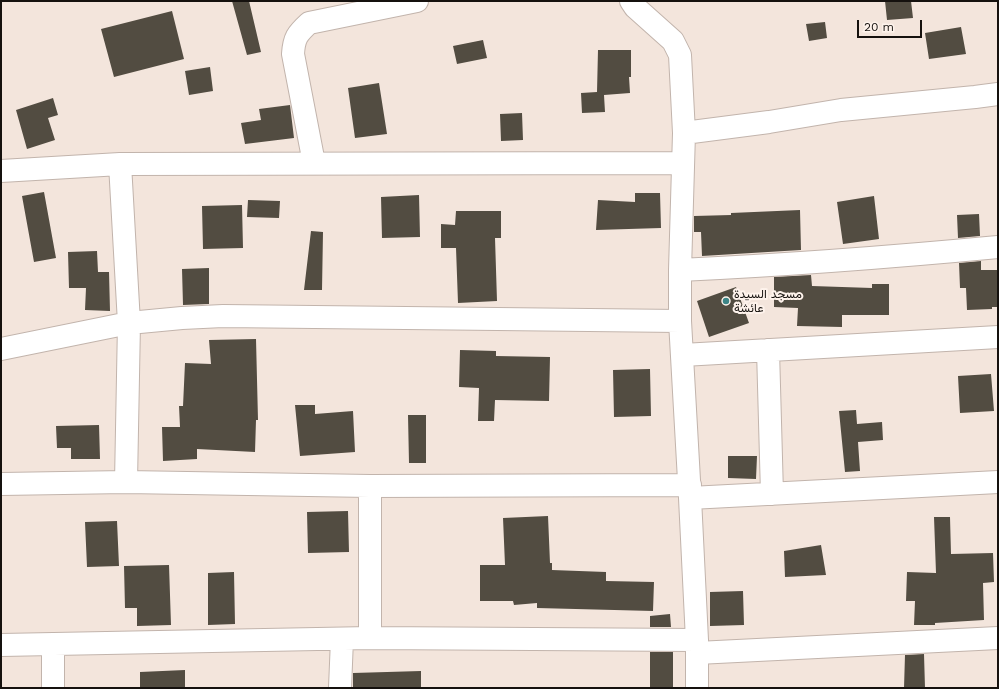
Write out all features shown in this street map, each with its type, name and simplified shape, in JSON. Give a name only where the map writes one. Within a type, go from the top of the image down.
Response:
[{"type":"street","points":[[314,163],[293,54],[293,43],[297,33],[309,23],[417,1]]},
{"type":"street","points":[[631,1],[635,8],[673,41],[680,56],[684,133],[680,321],[690,492],[697,647],[697,688]]},
{"type":"street","points":[[684,133],[769,122],[841,110],[998,94]]},
{"type":"street","points":[[1,171],[120,164],[683,163]]},
{"type":"street","points":[[120,164],[129,324],[126,482]]},
{"type":"street","points":[[680,270],[773,266],[998,247]]},
{"type":"street","points":[[1,350],[129,324],[182,318],[223,316],[680,321]]},
{"type":"street","points":[[683,355],[998,337]]},
{"type":"street","points":[[768,350],[772,494]]},
{"type":"street","points":[[1,484],[126,482],[772,494],[998,482]]},
{"type":"street","points":[[370,486],[370,638]]},
{"type":"street","points":[[1,645],[370,638],[697,647],[998,638]]},
{"type":"street","points":[[340,688],[342,639]]},
{"type":"street","points":[[53,644],[53,688]]},
{"type":"building","points":[[232,1],[249,1],[261,52],[247,55]]},
{"type":"building","points":[[885,1],[911,1],[913,18],[887,20]]},
{"type":"building","points":[[172,11],[184,59],[114,77],[101,29]]},
{"type":"building","points":[[825,22],[827,38],[809,41],[806,24]]},
{"type":"building","points":[[961,27],[966,54],[929,59],[925,33]]},
{"type":"building","points":[[483,40],[487,58],[457,64],[453,46]]},
{"type":"building","points":[[598,50],[631,50],[631,77],[629,77],[630,93],[604,95],[605,112],[582,113],[581,93],[597,92]]},
{"type":"building","points":[[210,67],[213,91],[189,95],[185,71]]},
{"type":"building","points":[[379,83],[387,134],[355,138],[348,88]]},
{"type":"building","points":[[53,98],[58,115],[48,118],[55,140],[27,149],[16,110]]},
{"type":"building","points":[[290,105],[294,138],[245,144],[241,123],[261,120],[259,109]]},
{"type":"building","points":[[522,113],[523,140],[501,141],[500,114]]},
{"type":"building","points":[[44,192],[56,258],[34,262],[22,196]]},
{"type":"building","points":[[635,193],[660,193],[661,228],[596,230],[598,200],[635,202]]},
{"type":"building","points":[[419,195],[420,237],[382,238],[381,197]]},
{"type":"building","points":[[874,196],[879,239],[843,244],[837,202]]},
{"type":"building","points":[[248,200],[280,201],[279,218],[247,217]]},
{"type":"building","points":[[242,205],[243,248],[203,249],[202,206]]},
{"type":"building","points":[[800,210],[801,250],[702,256],[701,232],[694,232],[694,216]]},
{"type":"building","points":[[456,211],[501,211],[501,238],[495,238],[497,301],[458,303],[456,248],[441,248],[441,224],[455,225]]},
{"type":"building","points":[[979,214],[980,236],[958,238],[957,215]]},
{"type":"building","points":[[311,231],[323,232],[322,290],[304,290]]},
{"type":"building","points":[[97,251],[98,272],[109,272],[110,311],[85,310],[86,288],[69,288],[68,252]]},
{"type":"building","points":[[981,261],[981,270],[998,270],[998,307],[992,307],[992,309],[967,310],[966,288],[960,288],[959,263]]},
{"type":"building","points":[[209,268],[209,304],[183,305],[182,269]]},
{"type":"building","points":[[811,275],[812,286],[872,288],[872,284],[889,284],[889,315],[842,315],[842,327],[797,326],[798,308],[774,307],[774,277]]},
{"type":"building","points":[[736,287],[749,323],[709,337],[697,301]]},
{"type":"building","points":[[256,339],[258,420],[256,420],[255,452],[197,449],[197,459],[163,461],[162,427],[180,427],[179,406],[183,406],[185,363],[211,364],[209,340]]},
{"type":"building","points":[[460,350],[496,351],[496,356],[550,357],[549,401],[495,400],[494,421],[478,421],[479,388],[459,387]]},
{"type":"building","points":[[650,369],[651,416],[614,417],[613,370]]},
{"type":"building","points":[[991,374],[994,411],[960,413],[958,376]]},
{"type":"building","points":[[295,405],[315,405],[315,414],[353,411],[355,452],[300,456]]},
{"type":"building","points":[[856,410],[857,424],[882,422],[883,440],[858,442],[860,471],[845,472],[839,411]]},
{"type":"building","points":[[408,415],[426,415],[426,463],[409,463]]},
{"type":"building","points":[[99,425],[100,459],[71,459],[71,448],[57,448],[56,426]]},
{"type":"building","points":[[728,456],[757,456],[756,479],[728,478]]},
{"type":"building","points":[[348,511],[349,552],[308,553],[307,512]]},
{"type":"building","points":[[548,516],[550,563],[552,563],[552,570],[606,572],[606,581],[654,582],[653,611],[537,608],[537,603],[514,605],[513,601],[480,601],[480,565],[505,565],[503,518]]},
{"type":"building","points":[[934,517],[950,517],[951,554],[993,553],[994,582],[983,583],[984,620],[935,623],[935,625],[914,625],[915,601],[906,601],[907,572],[936,573]]},
{"type":"building","points":[[117,521],[119,566],[87,567],[85,522]]},
{"type":"building","points":[[821,545],[826,575],[785,577],[784,551]]},
{"type":"building","points":[[169,565],[171,625],[137,626],[137,608],[125,608],[124,566]]},
{"type":"building","points":[[234,572],[235,624],[208,625],[208,573]]},
{"type":"building","points":[[743,591],[744,625],[710,626],[710,592]]},
{"type":"building","points":[[670,614],[671,627],[650,627],[650,616]]},
{"type":"building","points":[[650,652],[673,652],[673,688],[650,688]]},
{"type":"building","points":[[924,654],[925,688],[904,688],[905,655]]},
{"type":"building","points":[[185,670],[185,688],[140,688],[140,672]]},
{"type":"building","points":[[421,671],[421,688],[353,688],[353,673]]},
{"type":"place","name":"مسجد السيدة عائشة","points":[[726,301]]}]
